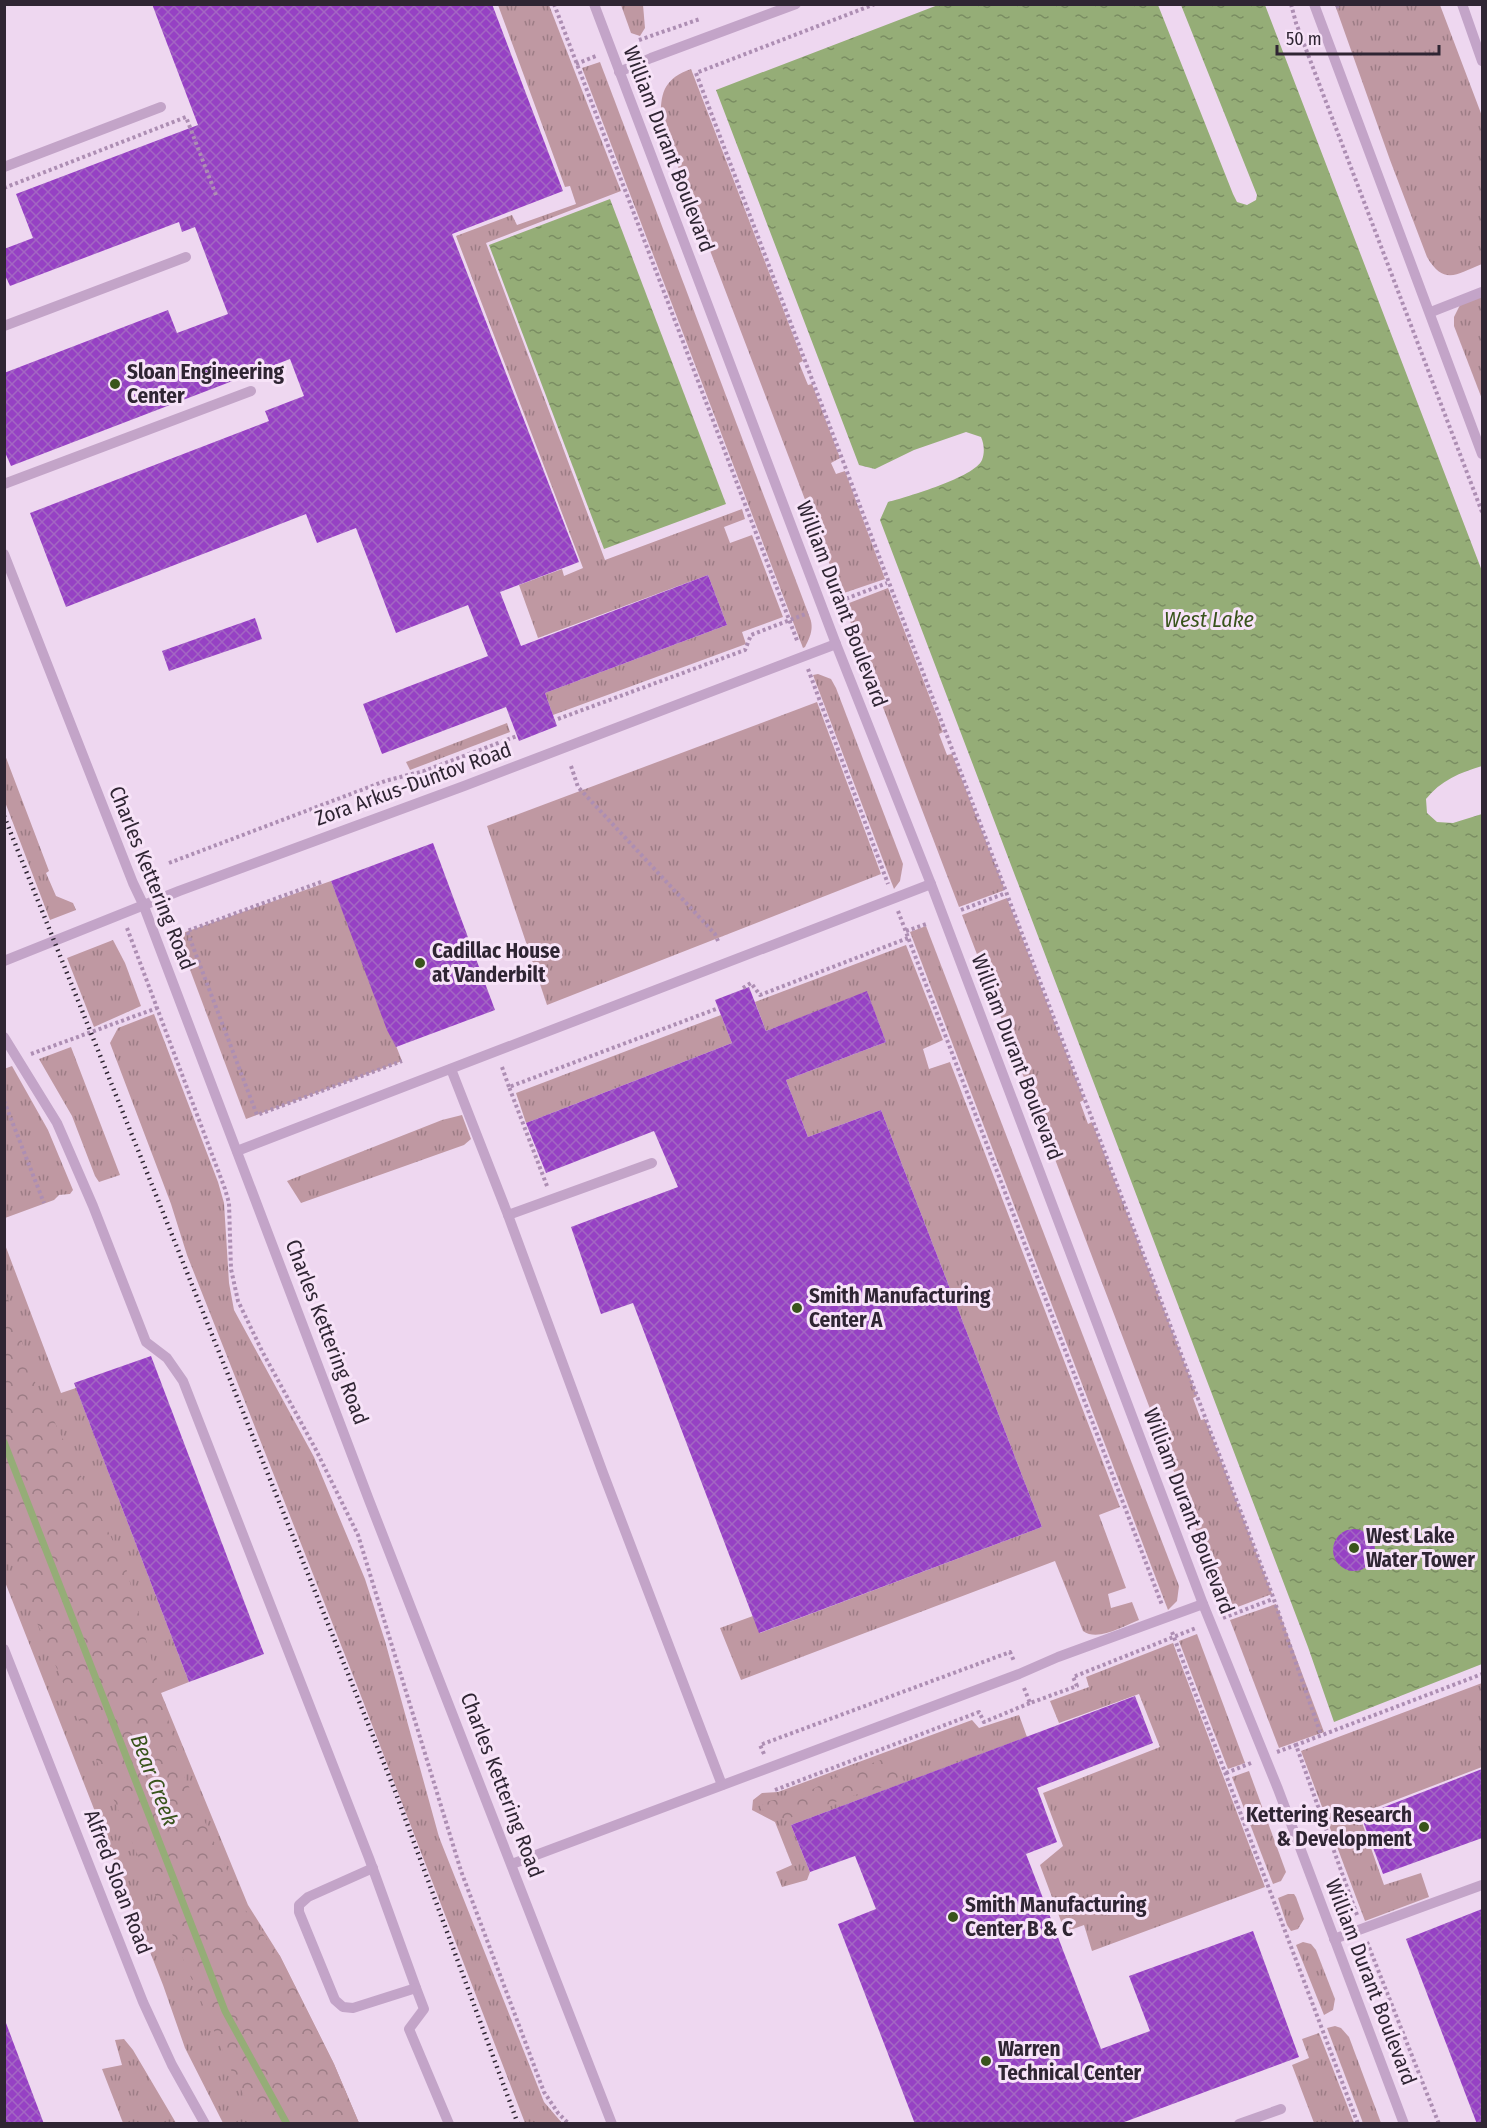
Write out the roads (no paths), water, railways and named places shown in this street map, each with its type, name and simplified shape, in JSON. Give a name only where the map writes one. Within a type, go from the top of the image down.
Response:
[{"type":"lane","name":"William Durant Boulevard","points":[[594,4],[822,608],[931,884],[1203,1604],[1278,1789],[1404,2124]]},
{"type":"lane","points":[[619,72],[796,4]]},
{"type":"lane","points":[[1314,4],[1431,312],[1482,454]]},
{"type":"lane","points":[[1462,4],[1482,61]]},
{"type":"lane","points":[[4,167],[161,107]]},
{"type":"lane","points":[[4,326],[186,257]]},
{"type":"lane","points":[[1431,312],[1482,292]]},
{"type":"lane","points":[[4,484],[251,391]]},
{"type":"lane","name":"Charles Kettering Road","points":[[4,554],[143,904],[369,1500],[612,2124]]},
{"type":"lane","name":"Zora Arkus-Duntov Road","points":[[4,961],[143,904],[485,779],[836,644]]},
{"type":"lane","points":[[237,1151],[931,884]]},
{"type":"lane","points":[[4,1037],[57,1123],[93,1206],[146,1341],[167,1358],[183,1381],[373,1868],[424,2009],[409,2030],[449,2124]]},
{"type":"lane","points":[[451,1069],[722,1785]]},
{"type":"lane","points":[[508,1215],[652,1162]]},
{"type":"lane","points":[[512,1864],[1203,1604]]},
{"type":"lane","name":"Alfred Sloan Road","points":[[4,1649],[46,1750],[143,2002],[172,2065],[205,2124]]},
{"type":"lane","points":[[373,1868],[308,1896],[299,1905],[299,1912],[335,2000],[343,2007],[353,2008],[416,1988]]},
{"type":"lane","points":[[1334,1939],[1482,1885]]},
{"type":"lane","points":[[1239,2124],[1281,2109]]},
{"type":"water","name":"West Lake","points":[[938,5],[1158,5],[1233,194],[1237,202],[1247,205],[1256,200],[1257,195],[1181,5],[1265,5],[1482,571],[1482,766],[1451,778],[1426,799],[1427,813],[1437,822],[1453,823],[1482,814],[1482,1664],[1334,1722],[1308,1647],[880,520],[888,502],[940,486],[977,466],[983,457],[984,448],[981,437],[966,432],[914,450],[875,469],[859,465],[716,90]]},
{"type":"water","points":[[610,199],[726,504],[604,549],[489,245]]},
{"type":"waterway","name":"Bear Creek","points":[[4,1442],[225,2011],[287,2124]]},
{"type":"railway","points":[[4,816],[395,1791],[518,2124]]},
{"type":"place","name":"Sloan Engineering Center","points":[[115,384]]},
{"type":"place","name":"Cadillac House at Vanderbilt","points":[[420,963]]},
{"type":"place","name":"Smith Manufacturing Center A","points":[[797,1308]]},
{"type":"place","name":"West Lake Water Tower","points":[[1354,1548]]},
{"type":"place","name":"Kettering Research & Development","points":[[1424,1827]]},
{"type":"place","name":"Smith Manufacturing Center B & C","points":[[953,1917]]},
{"type":"place","name":"Warren Technical Center","points":[[986,2061]]}]
